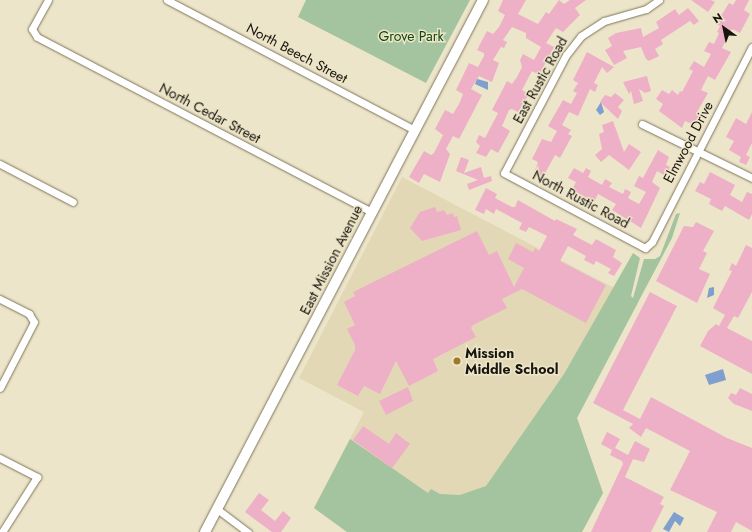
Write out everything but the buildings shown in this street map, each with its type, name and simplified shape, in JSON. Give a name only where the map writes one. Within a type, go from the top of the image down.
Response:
[{"type":"main road","name":"East Mission Avenue","points":[[205,532],[483,0]]},
{"type":"street","name":"North Cedar Street","points":[[48,0],[32,29],[36,36],[372,212]]},
{"type":"street","name":"North Beech Street","points":[[167,0],[415,130]]},
{"type":"street","name":"East Rustic Road","points":[[504,173],[566,55],[581,36],[604,21],[646,9],[659,0]]},
{"type":"street","name":"Elmwood Drive","points":[[645,248],[652,242],[752,47]]},
{"type":"street","points":[[642,124],[752,178]]},
{"type":"street","points":[[0,164],[73,202]]},
{"type":"street","name":"North Rustic Road","points":[[504,173],[645,248]]},
{"type":"street","points":[[0,299],[29,314],[34,322],[0,388]]},
{"type":"street","points":[[0,458],[36,477],[2,532]]},
{"type":"street","points":[[217,509],[248,532]]},
{"type":"shaded area","name":"Mission Middle School","points":[[402,177],[639,301],[577,418],[603,493],[582,532],[347,532],[314,508],[364,412],[299,378]]},
{"type":"green space","name":"Grove Park","points":[[306,0],[470,0],[426,83],[298,17]]},
{"type":"green space","points":[[680,213],[672,238],[577,418],[603,493],[582,532],[347,532],[314,508],[350,439],[428,493],[431,489],[440,494],[460,495],[486,486],[564,374],[633,253],[640,258],[631,296],[633,298],[644,259],[655,259],[660,256],[676,214]]},
{"type":"water","points":[[477,79],[488,82],[488,90],[475,84]]},
{"type":"water","points":[[601,102],[604,112],[600,115],[596,110]]},
{"type":"water","points":[[714,287],[714,295],[707,298],[709,288]]},
{"type":"water","points":[[723,369],[726,380],[709,385],[705,375]]},
{"type":"water","points":[[674,512],[684,518],[680,526],[675,521],[669,532],[663,529]]},
{"type":"place","name":"Mission Middle School","points":[[457,361]]}]
